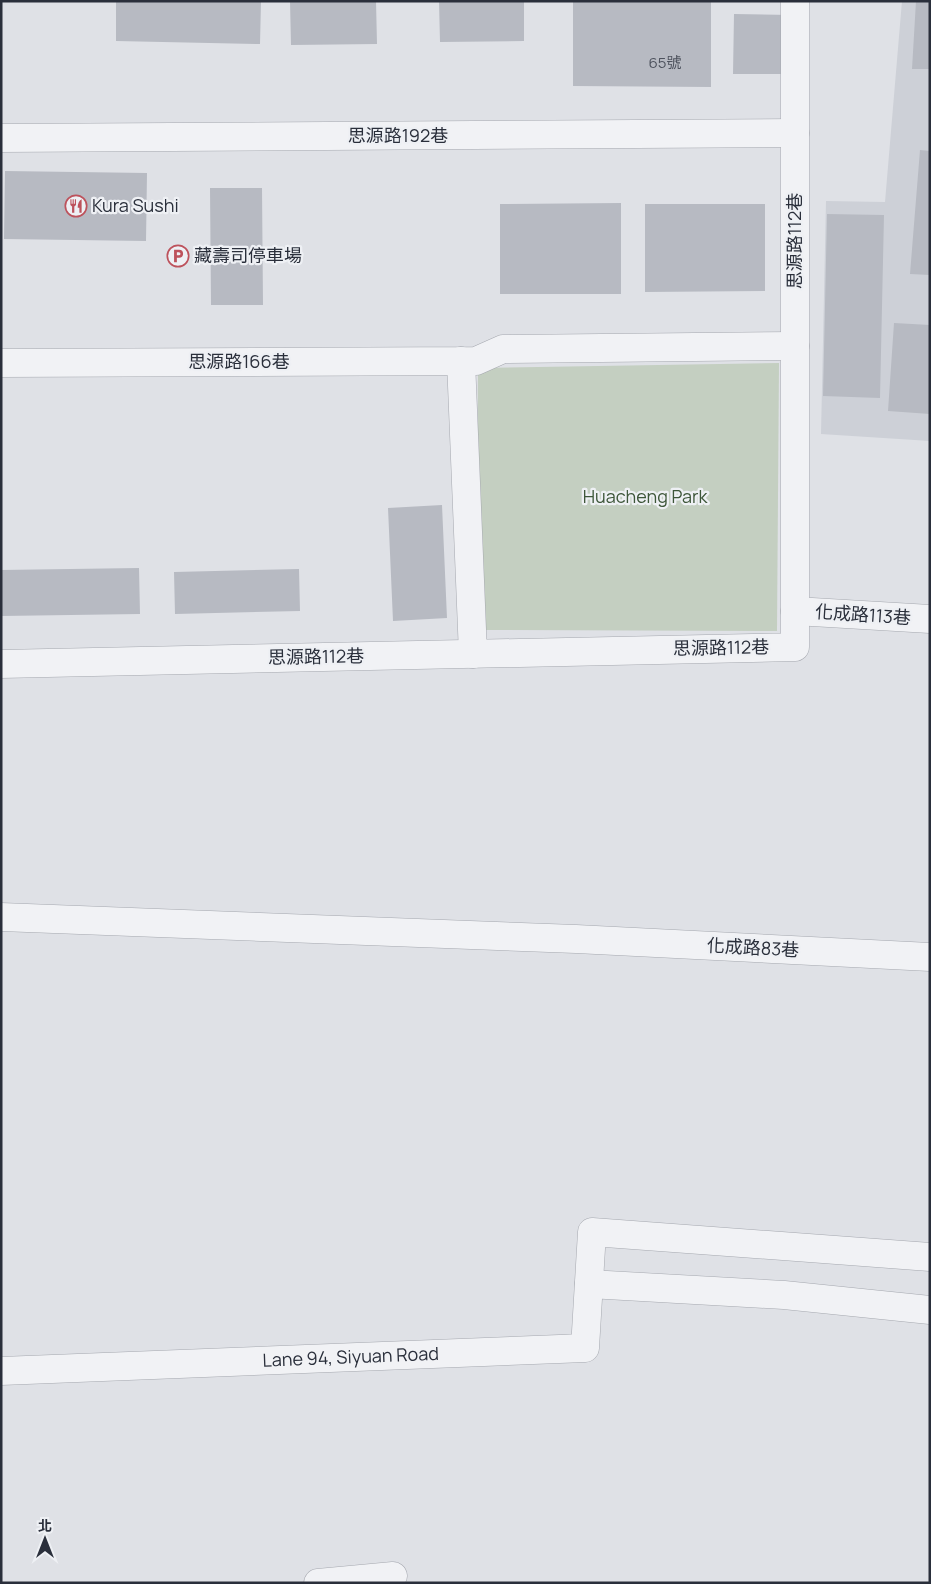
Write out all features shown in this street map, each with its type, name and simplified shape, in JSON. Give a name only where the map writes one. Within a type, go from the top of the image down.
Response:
[{"type":"street","name":"思源路112巷","points":[[1,664],[796,647],[796,1]]},
{"type":"street","name":"思源路192巷","points":[[1,138],[796,133]]},
{"type":"street","points":[[473,654],[469,361],[503,349],[796,346]]},
{"type":"street","name":"思源路166巷","points":[[1,363],[469,361]]},
{"type":"street","name":"化成路113巷","points":[[796,611],[930,619]]},
{"type":"street","name":"化成路83巷","points":[[1,917],[576,939],[930,957]]},
{"type":"street","name":"Lane 94, Siyuan Road","points":[[1,1372],[586,1348],[592,1232],[930,1257]]},
{"type":"street","points":[[589,1284],[784,1295],[930,1310]]},
{"type":"street","points":[[318,1583],[394,1576]]},
{"type":"shaded area","points":[[902,1],[930,1],[930,441],[821,434],[826,201],[885,202]]},
{"type":"green space","name":"Huacheng Park","points":[[779,363],[777,631],[476,630],[478,368]]},
{"type":"building","points":[[116,1],[261,1],[260,44],[116,41]]},
{"type":"building","points":[[290,1],[376,1],[377,44],[291,45]]},
{"type":"building","points":[[439,1],[524,1],[524,41],[440,42]]},
{"type":"building","points":[[573,1],[711,1],[711,87],[573,86]]},
{"type":"building","points":[[916,1],[930,1],[930,69],[912,69]]},
{"type":"building","points":[[734,14],[791,15],[790,74],[733,74]]},
{"type":"building","points":[[920,150],[930,151],[930,275],[910,274]]},
{"type":"building","name":"Kura Sushi","points":[[5,171],[147,173],[146,241],[4,239]]},
{"type":"building","points":[[210,188],[262,188],[263,305],[211,305]]},
{"type":"building","points":[[621,203],[621,294],[500,294],[500,204]]},
{"type":"building","points":[[645,204],[765,204],[765,291],[645,292]]},
{"type":"building","points":[[827,214],[884,215],[880,398],[823,396]]},
{"type":"building","points":[[894,323],[930,325],[930,414],[888,411]]},
{"type":"building","points":[[442,505],[447,618],[393,621],[388,508]]},
{"type":"building","points":[[139,568],[140,614],[1,616],[1,570]]},
{"type":"building","points":[[299,569],[300,611],[175,614],[174,572]]},
{"type":"place","name":"Kura Sushi","points":[[76,206]]},
{"type":"place","name":"藏壽司停車場","points":[[178,256]]}]
